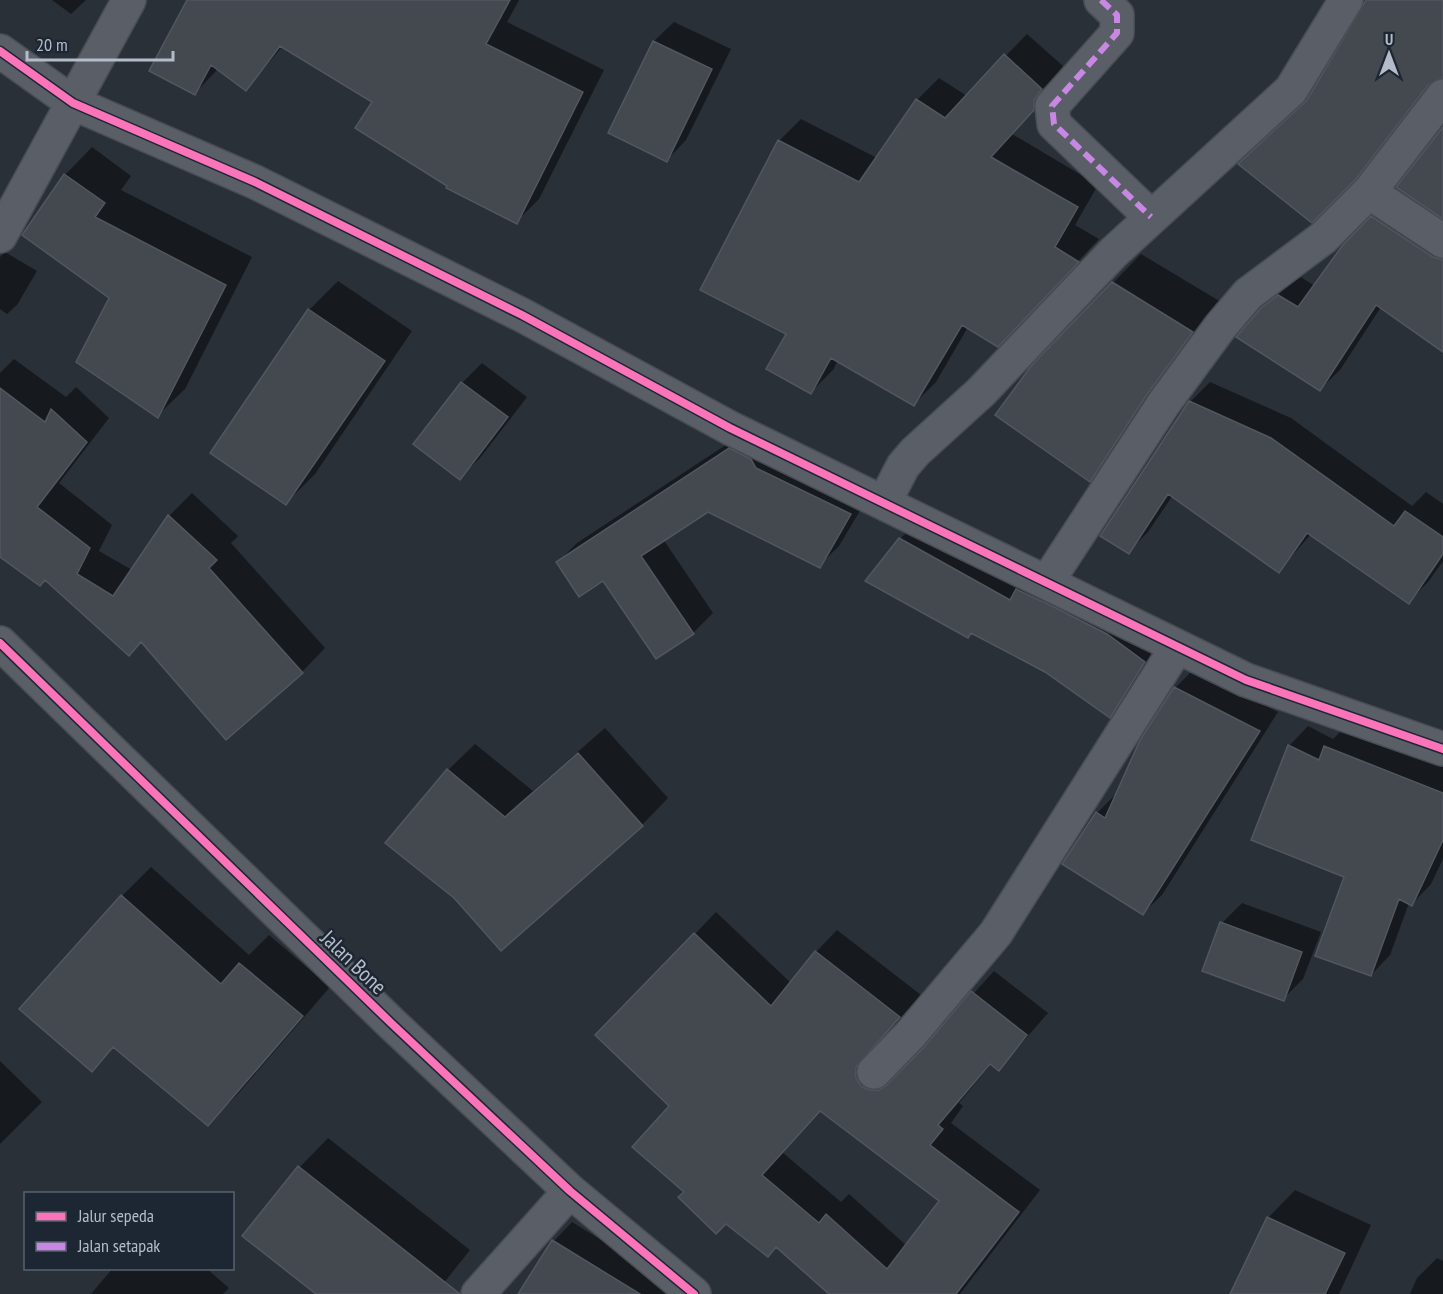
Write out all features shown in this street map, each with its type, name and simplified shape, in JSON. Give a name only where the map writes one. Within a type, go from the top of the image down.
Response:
[{"type":"street","points":[[0,236],[129,0]]},
{"type":"street","points":[[1101,0],[1116,15],[1117,33],[1052,106],[1051,116],[1054,124],[1151,217]]},
{"type":"street","points":[[884,502],[903,466],[915,452],[981,392],[1113,253],[1291,90],[1346,0]]},
{"type":"street","points":[[0,51],[73,104],[255,182],[522,315],[730,428],[1177,647],[1246,680],[1443,749]]},
{"type":"street","points":[[1047,582],[1164,403],[1220,327],[1248,294],[1323,238],[1369,192],[1443,96]]},
{"type":"street","points":[[1369,192],[1443,241]]},
{"type":"street","name":"Jalan Bone","points":[[0,643],[390,1022],[570,1191],[694,1294]]},
{"type":"street","points":[[874,1072],[910,1035],[996,933],[1177,647]]},
{"type":"street","points":[[478,1294],[570,1191]]},
{"type":"building","points":[[187,0],[510,0],[486,44],[583,92],[517,224],[446,188],[447,186],[355,128],[372,102],[280,46],[246,91],[211,65],[195,95],[149,71]]},
{"type":"building","points":[[1366,0],[1443,0],[1443,78],[1428,85],[1355,180],[1312,223],[1238,164],[1307,100]]},
{"type":"building","points":[[653,41],[712,69],[667,162],[608,133]]},
{"type":"building","points":[[1004,54],[1042,89],[1034,100],[1034,110],[991,157],[1078,207],[1055,247],[1079,262],[998,347],[962,325],[914,406],[831,358],[811,394],[766,369],[786,334],[700,290],[778,140],[859,182],[916,99],[945,118]]},
{"type":"building","points":[[1443,127],[1443,219],[1396,187]]},
{"type":"building","points":[[64,174],[105,203],[95,217],[226,285],[158,418],[76,362],[109,298],[22,235]]},
{"type":"building","points":[[1371,216],[1433,257],[1443,260],[1443,352],[1376,305],[1320,391],[1236,337],[1261,308],[1278,295],[1298,307],[1342,246]]},
{"type":"building","points":[[1112,282],[1193,332],[1148,393],[1090,482],[995,415],[1031,366]]},
{"type":"building","points":[[308,309],[385,361],[286,505],[210,453]]},
{"type":"building","points":[[461,382],[508,417],[460,480],[413,444]]},
{"type":"building","points":[[0,388],[45,422],[51,409],[87,442],[37,507],[90,548],[77,574],[113,596],[168,515],[217,560],[209,568],[303,673],[226,740],[141,642],[129,656],[45,580],[40,586],[0,557]]},
{"type":"building","points":[[1189,401],[1271,438],[1394,526],[1405,511],[1443,537],[1443,554],[1409,604],[1307,533],[1279,573],[1168,494],[1129,554],[1100,536]]},
{"type":"building","points":[[729,448],[751,459],[756,468],[851,514],[820,568],[708,512],[641,556],[694,634],[656,659],[603,581],[579,597],[556,562]]},
{"type":"building","points":[[899,538],[1010,600],[1016,589],[1056,608],[1107,634],[1145,662],[1110,718],[1045,672],[971,633],[968,638],[865,581]]},
{"type":"building","points":[[1174,687],[1260,731],[1143,915],[1062,864],[1096,812],[1105,818],[1140,740]]},
{"type":"building","points":[[1288,745],[1319,760],[1324,746],[1443,793],[1443,840],[1412,906],[1399,899],[1371,976],[1315,956],[1344,877],[1251,840]]},
{"type":"building","points":[[578,753],[643,826],[501,951],[454,898],[385,843],[447,769],[505,817]]},
{"type":"building","points":[[121,895],[221,984],[239,963],[303,1016],[208,1126],[113,1047],[92,1072],[19,1009]]},
{"type":"building","points":[[1220,922],[1302,952],[1284,1001],[1202,971]]},
{"type":"building","points":[[694,933],[771,1006],[815,951],[900,1017],[856,1067],[856,1078],[861,1086],[869,1090],[879,1090],[887,1085],[924,1047],[971,991],[1027,1035],[999,1071],[990,1064],[938,1125],[943,1129],[930,1145],[1019,1212],[956,1294],[829,1294],[776,1247],[768,1257],[726,1224],[716,1234],[678,1197],[684,1192],[632,1147],[669,1106],[595,1035]],"holes":[[[820,1111],[939,1201],[887,1269],[826,1214],[819,1223],[762,1175]]]},
{"type":"building","points":[[298,1166],[460,1294],[316,1294],[242,1236]]},
{"type":"building","points":[[1267,1217],[1345,1253],[1325,1294],[1230,1294]]},
{"type":"building","points":[[552,1240],[640,1294],[518,1294]]},
{"type":"marked path","points":[[1101,0],[1117,15],[1117,33],[1052,106],[1054,124],[1151,217]]},
{"type":"cycle path","points":[[0,51],[73,103],[255,182],[522,315],[730,428],[1246,680],[1443,749]]},
{"type":"cycle path","points":[[0,643],[390,1022],[570,1191],[694,1294]]}]
